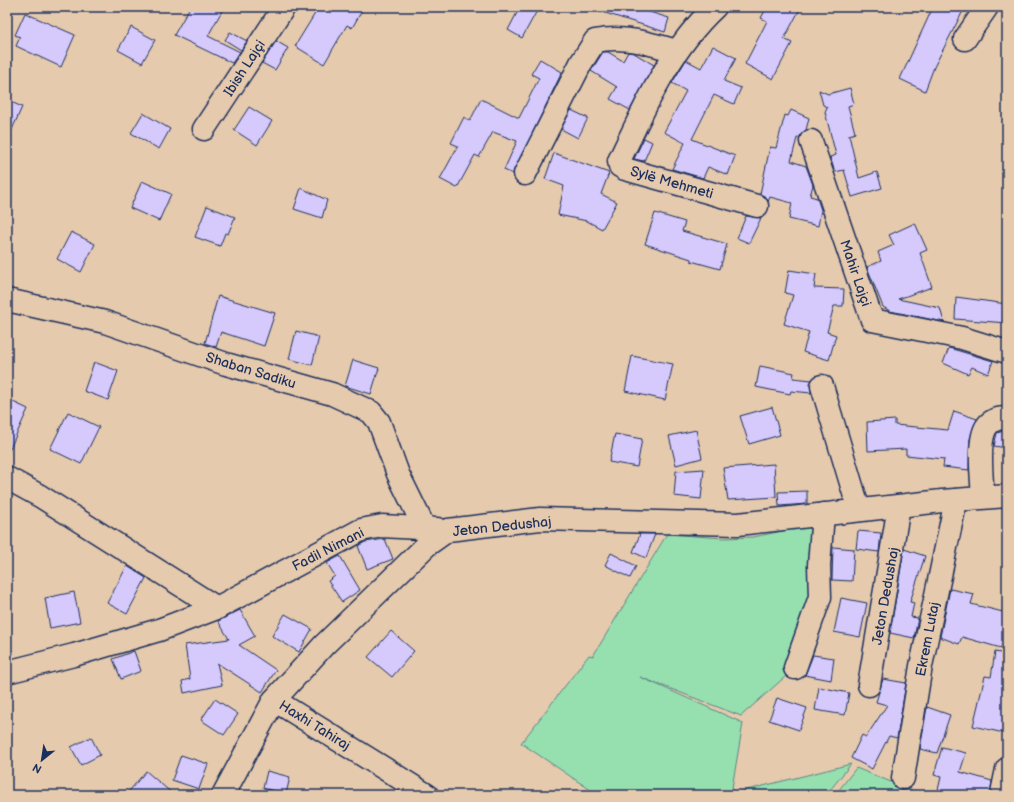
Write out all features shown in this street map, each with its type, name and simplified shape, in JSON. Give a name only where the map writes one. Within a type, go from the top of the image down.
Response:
[{"type":"street","name":"Ibish Lajçi","points":[[204,129],[284,7]]},
{"type":"street","name":"Sylë Mehmeti","points":[[715,7],[676,51],[646,103],[618,160],[620,166],[757,206]]},
{"type":"street","points":[[965,39],[986,7]]},
{"type":"street","points":[[525,174],[581,63],[595,41],[610,37],[632,40],[676,51]]},
{"type":"street","name":"Mahir Lajçi","points":[[811,141],[872,320],[962,338],[1007,352]]},
{"type":"street","name":"Shaban Sadiku","points":[[7,300],[105,322],[226,364],[332,394],[372,412],[379,422],[398,474],[424,527]]},
{"type":"street","points":[[822,386],[859,510]]},
{"type":"street","points":[[983,497],[983,438],[987,426],[998,418],[1007,418]]},
{"type":"street","points":[[7,478],[40,496],[217,608]]},
{"type":"street","name":"Jeton Dedushaj","points":[[274,700],[324,645],[427,545],[448,530],[540,519],[738,524],[983,497],[1007,496]]},
{"type":"street","name":"Ekrem Lutaj","points":[[903,778],[921,666],[956,500]]},
{"type":"street","name":"Jeton Dedushaj","points":[[869,685],[899,506]]},
{"type":"street","points":[[795,668],[820,597],[819,565],[823,514]]},
{"type":"street","name":"Fadil Nimani","points":[[7,672],[74,656],[152,632],[217,608],[361,530],[382,526],[424,527],[448,530]]},
{"type":"street","name":"Haxhi Tahiraj","points":[[223,795],[274,700],[427,795]]},
{"type":"street","points":[[1002,793],[1007,769]]},
{"type":"green space","points":[[823,523],[795,668],[741,716],[640,677],[743,723],[731,794],[851,764],[826,795],[598,795],[521,743],[589,655],[593,656],[667,534],[723,538],[753,537]]},
{"type":"green space","points":[[856,768],[924,795],[835,795]]},
{"type":"building","points":[[190,7],[224,7],[208,36],[240,52],[232,63],[174,35]]},
{"type":"building","points":[[319,7],[364,7],[352,28],[347,25],[324,64],[295,46]]},
{"type":"building","points":[[520,7],[539,7],[522,38],[508,30]]},
{"type":"building","points":[[597,7],[621,7],[643,10],[669,18],[665,32],[596,10]]},
{"type":"building","points":[[767,7],[801,7],[784,39],[792,43],[773,79],[745,64],[767,21],[761,18]]},
{"type":"building","points":[[933,7],[965,7],[934,67],[925,91],[900,79]]},
{"type":"building","points":[[25,13],[75,35],[61,67],[16,46],[20,37],[15,35]]},
{"type":"building","points":[[131,27],[155,40],[142,63],[118,50]]},
{"type":"building","points":[[230,32],[247,41],[241,50],[225,40]]},
{"type":"building","points":[[276,41],[288,48],[275,70],[262,63]]},
{"type":"building","points":[[713,46],[736,58],[724,81],[741,88],[734,104],[714,95],[692,139],[735,156],[728,175],[708,167],[703,178],[672,169],[685,143],[664,132],[686,91],[672,83],[686,60],[701,68]]},
{"type":"building","points":[[603,52],[608,52],[623,61],[628,52],[634,53],[654,65],[630,110],[610,99],[617,87],[591,71]]},
{"type":"building","points":[[540,59],[562,72],[513,174],[504,170],[517,141],[493,132],[479,157],[475,155],[457,188],[440,179],[458,146],[451,143],[464,117],[470,121],[481,99],[519,118],[539,78],[531,74]]},
{"type":"building","points":[[850,88],[854,104],[848,106],[855,133],[849,135],[859,178],[877,172],[882,188],[852,197],[844,170],[835,172],[830,157],[836,155],[825,112],[827,107],[823,105],[819,90],[828,94]]},
{"type":"building","points":[[7,100],[22,107],[7,141]]},
{"type":"building","points":[[249,107],[272,121],[257,145],[234,130]]},
{"type":"building","points":[[571,110],[588,118],[578,138],[561,129]]},
{"type":"building","points":[[791,110],[809,118],[806,130],[799,138],[797,138],[791,161],[806,166],[813,185],[810,196],[817,198],[821,210],[818,226],[789,219],[792,203],[770,197],[768,202],[766,197],[760,194],[770,147],[776,148],[785,115],[788,116]]},
{"type":"building","points":[[143,113],[170,129],[159,149],[131,133]]},
{"type":"building","points":[[644,138],[652,142],[644,161],[634,159]]},
{"type":"building","points":[[554,153],[609,173],[601,194],[617,202],[602,229],[587,221],[558,215],[564,186],[545,179]]},
{"type":"building","points":[[142,181],[171,194],[159,221],[130,208]]},
{"type":"building","points":[[301,188],[327,200],[322,218],[294,209]]},
{"type":"building","points":[[207,206],[235,217],[228,234],[225,233],[220,246],[195,237]]},
{"type":"building","points":[[655,213],[685,222],[682,231],[727,244],[720,269],[691,261],[691,259],[645,244]]},
{"type":"building","points":[[746,216],[761,218],[749,243],[737,238]]},
{"type":"building","points":[[915,223],[927,250],[920,253],[932,287],[898,299],[940,308],[944,322],[890,311],[883,307],[867,267],[881,261],[878,252],[894,245],[889,235]]},
{"type":"building","points":[[71,232],[95,244],[81,272],[57,259]]},
{"type":"building","points":[[789,270],[816,274],[814,288],[844,289],[843,306],[834,306],[827,332],[836,335],[829,360],[803,352],[809,332],[784,324],[793,295],[785,293]]},
{"type":"building","points":[[218,296],[275,313],[264,346],[221,332],[216,347],[205,343]]},
{"type":"building","points":[[956,297],[1007,304],[1007,323],[955,319]]},
{"type":"building","points":[[296,331],[319,337],[312,365],[289,359]]},
{"type":"building","points":[[949,348],[993,361],[988,374],[972,367],[968,374],[943,363]]},
{"type":"building","points":[[632,356],[673,364],[665,400],[625,391]]},
{"type":"building","points":[[353,360],[379,368],[371,394],[345,386]]},
{"type":"building","points":[[94,362],[118,371],[108,400],[84,391]]},
{"type":"building","points":[[760,366],[794,373],[793,378],[812,380],[810,384],[811,393],[791,391],[790,394],[756,387]]},
{"type":"building","points":[[11,401],[28,409],[7,455],[7,410]]},
{"type":"building","points":[[772,407],[780,435],[749,444],[740,416]]},
{"type":"building","points":[[954,411],[977,419],[970,439],[969,470],[943,467],[944,459],[906,455],[906,449],[868,451],[867,422],[895,420],[895,425],[948,430]]},
{"type":"building","points":[[68,412],[99,427],[81,464],[50,449]]},
{"type":"building","points":[[696,430],[702,458],[676,465],[669,436]]},
{"type":"building","points":[[1007,430],[1007,448],[994,446],[997,433]]},
{"type":"building","points":[[615,434],[642,439],[637,467],[609,462]]},
{"type":"building","points":[[774,464],[776,497],[728,500],[723,468]]},
{"type":"building","points":[[704,469],[701,499],[674,496],[676,471]]},
{"type":"building","points":[[807,491],[807,504],[779,506],[778,492]]},
{"type":"building","points":[[858,531],[881,533],[879,552],[856,549]]},
{"type":"building","points":[[640,534],[655,534],[646,558],[633,552]]},
{"type":"building","points":[[385,539],[393,559],[367,569],[358,546],[365,542]]},
{"type":"building","points":[[833,547],[854,549],[852,581],[832,580]]},
{"type":"building","points":[[904,549],[925,556],[910,602],[914,603],[911,617],[918,618],[914,638],[890,633]]},
{"type":"building","points":[[611,553],[636,566],[630,578],[605,565]]},
{"type":"building","points":[[340,556],[360,590],[342,602],[328,581],[335,576],[327,563]]},
{"type":"building","points":[[127,566],[146,578],[127,614],[107,603]]},
{"type":"building","points":[[950,589],[974,594],[971,604],[1007,613],[1007,628],[1001,648],[962,637],[959,644],[940,637]]},
{"type":"building","points":[[74,592],[80,622],[50,628],[45,598]]},
{"type":"building","points":[[841,598],[867,603],[860,637],[834,632]]},
{"type":"building","points":[[240,610],[255,636],[239,645],[276,670],[262,692],[217,663],[222,685],[184,693],[182,681],[190,679],[185,645],[229,639],[218,621]]},
{"type":"building","points":[[285,614],[312,629],[299,652],[272,636]]},
{"type":"building","points":[[391,631],[414,651],[392,677],[368,657]]},
{"type":"building","points":[[134,651],[141,671],[121,679],[113,659]]},
{"type":"building","points":[[995,652],[1007,654],[1007,719],[1004,733],[973,726],[985,676],[991,677]]},
{"type":"building","points":[[813,655],[834,658],[831,680],[805,675]]},
{"type":"building","points":[[883,679],[906,683],[897,738],[889,736],[872,769],[851,758],[862,735],[866,737],[887,705],[876,702]]},
{"type":"building","points":[[819,687],[849,693],[845,715],[815,710]]},
{"type":"building","points":[[777,698],[807,708],[799,730],[769,720]]},
{"type":"building","points":[[215,699],[238,714],[224,735],[201,720]]},
{"type":"building","points":[[927,707],[950,715],[937,753],[920,749]]},
{"type":"building","points":[[91,737],[100,755],[81,765],[71,747]]},
{"type":"building","points":[[942,747],[966,753],[960,772],[992,781],[990,795],[958,795],[938,790],[941,777],[934,775]]},
{"type":"building","points":[[181,755],[208,764],[199,789],[172,780]]},
{"type":"building","points":[[146,771],[174,795],[126,795]]},
{"type":"building","points":[[267,771],[290,777],[286,794],[263,788]]}]
